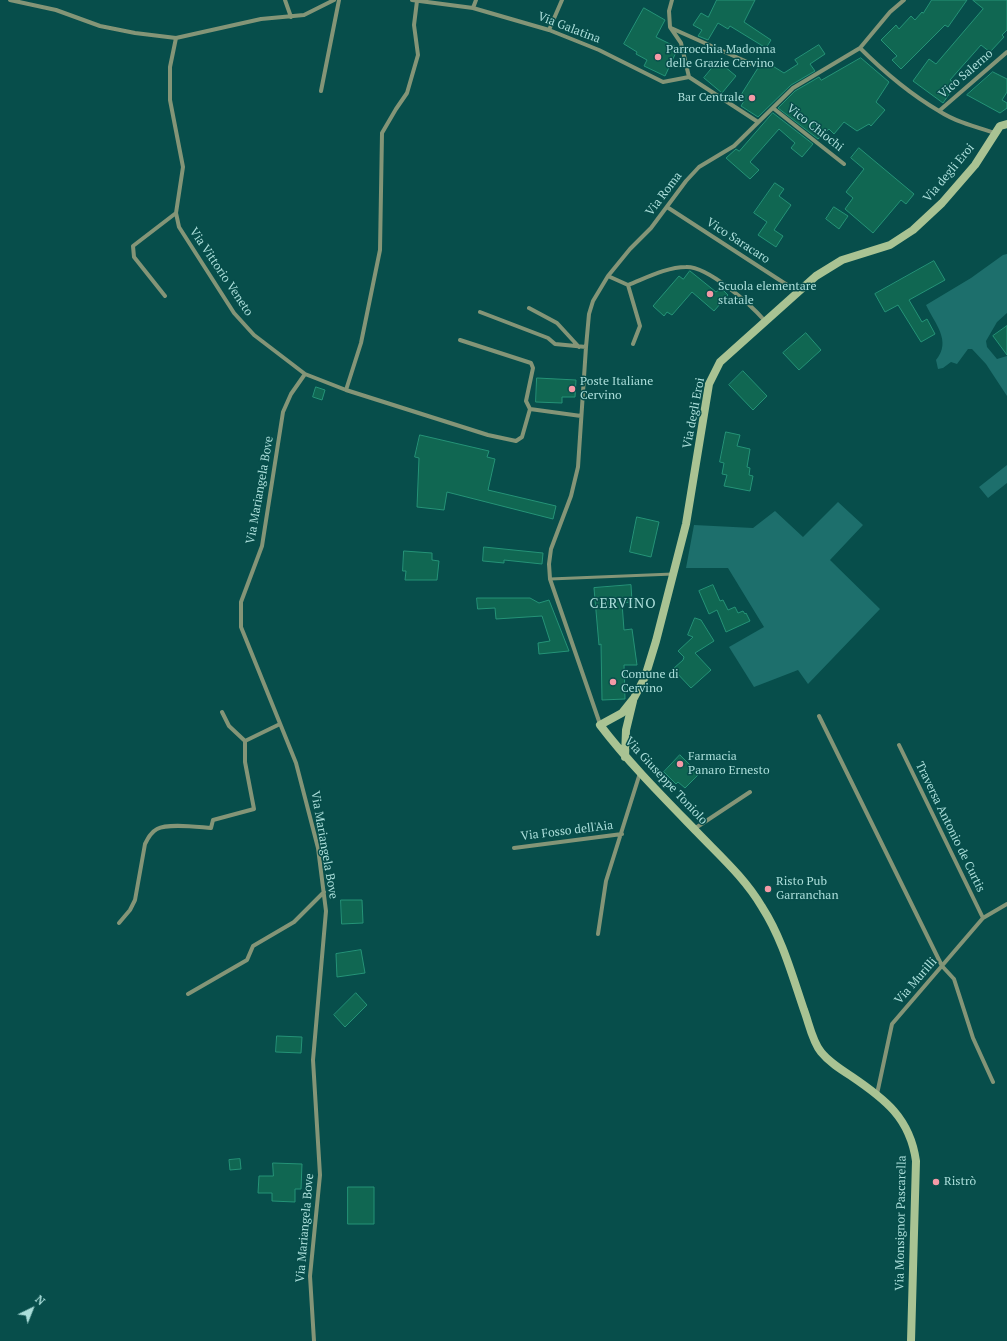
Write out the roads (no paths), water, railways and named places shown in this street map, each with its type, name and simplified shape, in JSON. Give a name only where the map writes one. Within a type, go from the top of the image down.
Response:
[{"type":"street","points":[[10,0],[56,10],[100,26],[135,34],[176,38],[262,19],[304,15],[334,0]]},
{"type":"street","points":[[285,0],[291,17]]},
{"type":"street","points":[[321,92],[339,0]]},
{"type":"street","name":"Via Galatina","points":[[412,0],[438,2],[473,8],[549,30],[599,50],[663,82],[689,76]]},
{"type":"street","points":[[473,8],[476,0]]},
{"type":"street","points":[[549,30],[562,0]]},
{"type":"street","points":[[672,0],[669,11],[670,27],[681,43],[689,76],[758,122]]},
{"type":"street","name":"Via Roma","points":[[581,416],[589,314],[593,301],[608,276],[630,249],[652,228],[686,181],[699,167],[734,146],[793,88],[860,48],[890,12],[904,0]]},
{"type":"street","points":[[346,390],[361,343],[380,250],[382,133],[407,93],[418,55],[414,25],[417,1]]},
{"type":"street","points":[[670,27],[754,64]]},
{"type":"street","name":"Via Vittorio Veneto","points":[[176,38],[170,67],[170,100],[184,167],[176,212],[179,227],[234,313],[254,335],[305,374],[346,390],[488,435],[516,441],[522,437],[530,409]]},
{"type":"street","points":[[860,48],[904,86],[939,111],[964,123],[995,133]]},
{"type":"street","name":"Vico Salerno","points":[[939,111],[1007,52]]},
{"type":"street","name":"Vico Chiochi","points":[[773,108],[844,164]]},
{"type":"street","name":"Via degli Eroi","points":[[600,725],[622,713],[634,698],[645,678],[686,524],[709,384],[720,362],[816,276],[842,260],[890,245],[912,230],[942,203],[975,165],[1000,126],[1007,124]]},
{"type":"street","name":"Vico Saracaro","points":[[667,207],[798,292]]},
{"type":"street","points":[[165,296],[134,257],[133,246],[176,212]]},
{"type":"street","points":[[608,276],[628,285],[671,269],[686,266],[697,268],[725,285],[754,308],[765,321]]},
{"type":"street","points":[[628,285],[640,326],[633,344]]},
{"type":"street","points":[[530,308],[557,322],[579,347]]},
{"type":"street","points":[[480,312],[548,338],[555,344],[586,348]]},
{"type":"street","points":[[460,340],[531,363],[533,368],[526,402],[530,409],[581,416]]},
{"type":"street","name":"Via Mariangela Bove","points":[[305,374],[291,394],[283,412],[262,546],[241,602],[241,627],[304,786],[318,848],[326,911],[313,1060],[320,1175],[310,1276],[314,1341]]},
{"type":"street","name":"Via Giuseppe Toniolo","points":[[581,416],[578,467],[571,496],[551,549],[549,564],[550,579],[600,725],[625,757],[739,875],[763,907],[782,945],[813,1036],[820,1051],[831,1063],[877,1094]]},
{"type":"street","name":"Via degli Eroi","points":[[625,757],[626,730],[634,698]]},
{"type":"street","points":[[119,923],[134,904],[145,844],[149,836],[156,829],[165,826],[211,828],[213,820],[254,809],[245,762],[245,741],[228,726],[222,712]]},
{"type":"street","points":[[819,716],[942,966],[954,979],[973,1038],[993,1082]]},
{"type":"street","points":[[245,741],[280,724]]},
{"type":"street","name":"Traversa Antonio de Curtis","points":[[899,745],[983,918]]},
{"type":"street","name":"Via Fosso dell'Aia","points":[[598,934],[606,881],[640,773]]},
{"type":"street","points":[[694,829],[750,792]]},
{"type":"street","name":"Via Fosso dell'Aia","points":[[514,848],[622,834]]},
{"type":"street","points":[[188,994],[247,960],[254,946],[294,922],[324,892]]},
{"type":"street","name":"Via Murilli","points":[[877,1094],[892,1024],[983,918],[1007,904]]},
{"type":"street","name":"Via Monsignor Pascarella","points":[[877,1094],[905,1124],[915,1149],[916,1161],[911,1341]]},
{"type":"lane","points":[[550,579],[673,574]]},
{"type":"place","name":"Parrocchia Madonna delle Grazie Cervino","points":[[658,57]]},
{"type":"place","name":"Bar Centrale","points":[[752,98]]},
{"type":"place","name":"Scuola elementare statale","points":[[710,294]]},
{"type":"place","name":"Poste Italiane Cervino","points":[[572,389]]},
{"type":"place","name":"Comune di Cervino","points":[[613,682]]},
{"type":"place","name":"Farmacia Panaro Ernesto","points":[[680,764]]},
{"type":"place","name":"Risto Pub Garranchan","points":[[768,889]]},
{"type":"place","name":"Ristrò","points":[[936,1182]]},
{"type":"district","name":"CERVINO","points":[[623,604]]}]
